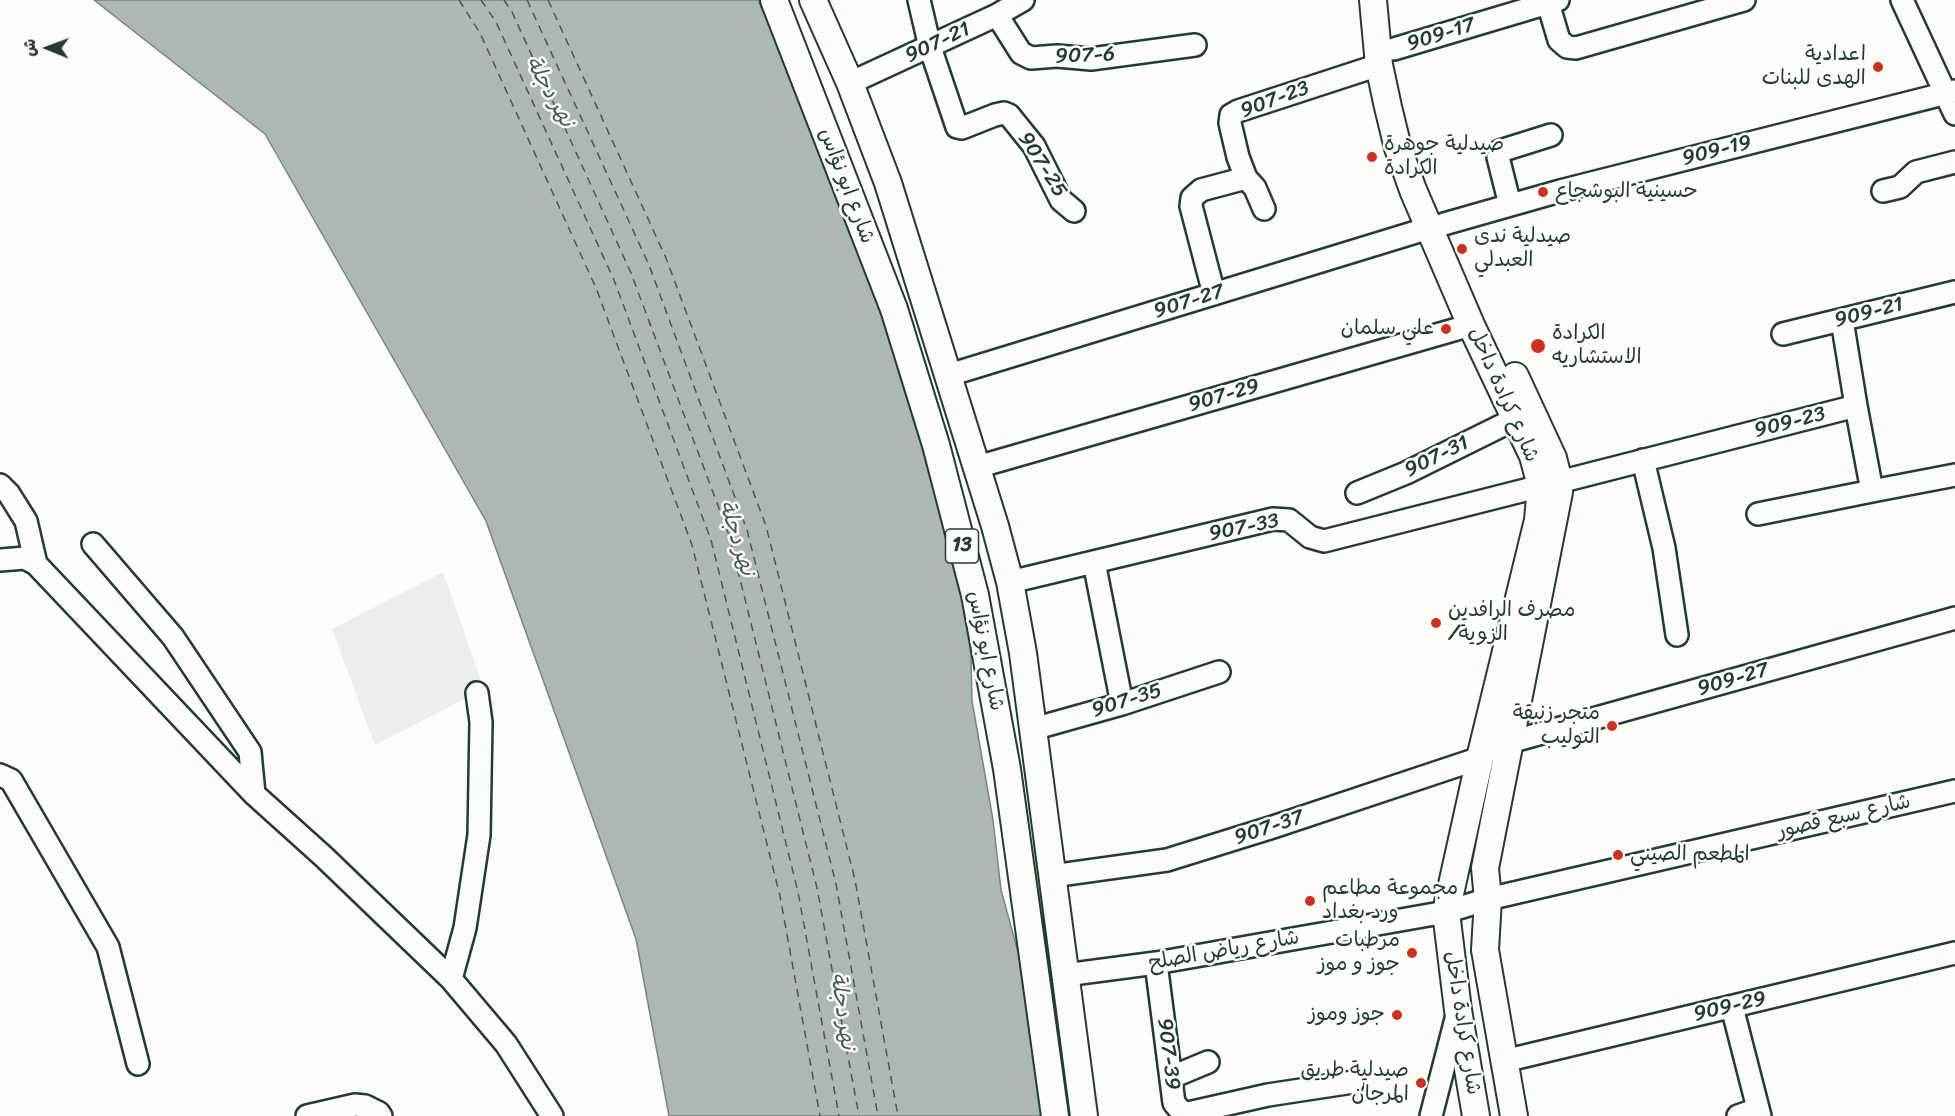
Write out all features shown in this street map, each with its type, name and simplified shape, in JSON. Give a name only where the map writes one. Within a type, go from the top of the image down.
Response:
[{"type":"main road","name":"شارع ابو نؤاس","points":[[774,0],[894,309],[936,446],[975,595],[1007,769],[1055,1116]]},
{"type":"main road","name":"شارع ابو نؤاس","points":[[813,0],[850,82],[888,183],[949,375],[1010,582],[1034,729],[1084,1116]]},
{"type":"main road","name":"شارع كرادة داخل","points":[[1373,0],[1387,57],[1398,148],[1551,452],[1550,484],[1556,512],[1485,868],[1488,899],[1485,950],[1514,1116]]},
{"type":"main road","name":"شارع كرادة داخل","points":[[1387,57],[1388,0]]},
{"type":"main road","name":"شارع كرادة داخل","points":[[1436,226],[1472,325],[1533,456],[1550,484],[1538,520],[1480,758],[1446,912],[1458,1011],[1476,1116]]},
{"type":"street","points":[[919,0],[930,47]]},
{"type":"street","name":"907-21","points":[[850,82],[930,47],[1023,0]]},
{"type":"street","points":[[1553,2],[1559,40],[1567,47],[1576,48],[1744,0]]},
{"type":"street","points":[[1902,0],[1950,92],[1955,114]]},
{"type":"street","name":"909-17","points":[[1387,57],[1553,2]]},
{"type":"street","name":"907-6","points":[[997,15],[1021,53],[1031,58],[1056,56],[1090,58],[1195,45]]},
{"type":"street","name":"907-25","points":[[930,47],[957,127],[962,128],[995,115],[1004,113],[1009,115],[1034,146],[1061,200],[1074,211]]},
{"type":"street","name":"907-23","points":[[1246,177],[1238,157],[1230,123],[1232,115],[1387,57]]},
{"type":"street","name":"909-19","points":[[1436,226],[1950,92]]},
{"type":"street","points":[[1510,205],[1498,157],[1500,151],[1551,135]]},
{"type":"street","points":[[1883,191],[1900,186],[1916,172],[1955,162]]},
{"type":"street","points":[[1214,294],[1191,206],[1192,198],[1200,190],[1246,177],[1255,188],[1264,209]]},
{"type":"street","name":"907-27","points":[[949,375],[1436,226]]},
{"type":"street","name":"909-21","points":[[1783,334],[1955,292]]},
{"type":"street","points":[[1842,320],[1856,406]]},
{"type":"street","name":"907-29","points":[[977,467],[1472,325]]},
{"type":"street","name":"909-23","points":[[1550,484],[1856,406],[1872,491]]},
{"type":"street","name":"907-31","points":[[1357,493],[1406,473],[1515,419]]},
{"type":"street","points":[[1643,460],[1664,548],[1677,635]]},
{"type":"street","points":[[1758,514],[1955,474]]},
{"type":"street","name":"907-33","points":[[1010,582],[1274,519],[1289,520],[1310,537],[1324,541],[1550,484]]},
{"type":"street","points":[[0,485],[9,494],[26,521],[36,564]]},
{"type":"street","points":[[93,544],[173,637],[250,752],[254,794]]},
{"type":"street","points":[[0,560],[25,558],[36,564],[254,794],[324,857],[451,979],[506,1044],[552,1116]]},
{"type":"street","points":[[1094,562],[1122,704]]},
{"type":"street","name":"909-27","points":[[1510,742],[1955,618]]},
{"type":"street","name":"907-35","points":[[1034,729],[1122,704],[1219,672]]},
{"type":"street","points":[[451,979],[465,928],[479,835],[481,722],[477,693]]},
{"type":"street","name":"907-37","points":[[1052,876],[1167,860],[1480,758]]},
{"type":"street","points":[[0,776],[11,780],[108,947],[138,1064]]},
{"type":"street","name":"شارع سبع قصور","points":[[1488,899],[1955,791]]},
{"type":"street","name":"شارع رياض الصلح","points":[[1065,975],[1156,963],[1446,912],[1488,899]]},
{"type":"street","name":"909-29","points":[[1504,1061],[1955,953]]},
{"type":"street","name":"907-39","points":[[1156,963],[1174,1103],[1180,1111],[1188,1113],[1268,1095],[1353,1082]]},
{"type":"street","points":[[1732,1007],[1759,1112],[1738,1116]]},
{"type":"street","points":[[1431,1116],[1458,1011]]},
{"type":"street","points":[[1172,1077],[1208,1062]]},
{"type":"street","points":[[307,1116],[355,1105],[365,1106],[381,1116]]},
{"type":"shaded area","points":[[443,572],[484,689],[375,745],[332,629]]},
{"type":"water","name":"نهر دجلة","points":[[94,0],[758,0],[795,83],[866,264],[878,307],[916,401],[970,619],[972,701],[993,820],[1001,890],[1035,1014],[1047,1116],[669,1116],[636,939],[486,521],[265,134]]},
{"type":"ferry route","points":[[459,0],[480,33],[596,288],[692,545],[780,896],[820,1116]]},
{"type":"ferry route","points":[[481,0],[496,22],[614,280],[711,540],[798,892],[839,1116]]},
{"type":"ferry route","points":[[504,0],[512,12],[631,273],[729,535],[817,888],[859,1116]]},
{"type":"ferry route","points":[[527,0],[649,265],[747,530],[836,884],[878,1116]]},
{"type":"ferry route","points":[[548,0],[666,258],[766,526],[855,880],[898,1116]]},
{"type":"place","name":"اعدادية الهدى للبنات","points":[[1878,67]]},
{"type":"place","name":"صيدلية جوهرة الكرادة","points":[[1372,157]]},
{"type":"place","name":"حسينية البوشجاع","points":[[1543,192]]},
{"type":"place","name":"صيدلية ندى العبدلي","points":[[1462,249]]},
{"type":"place","name":"علي سلمان","points":[[1446,329]]},
{"type":"place","name":"الكرادة الاستشاريه","points":[[1538,346]]},
{"type":"place","name":"مصرف الرافدين /الزوية","points":[[1436,623]]},
{"type":"place","name":"متجر زنبقة التوليب","points":[[1612,726]]},
{"type":"place","name":"المطعم الصيني","points":[[1618,855]]},
{"type":"place","name":"مجموعة مطاعم ورد بغداد","points":[[1310,901]]},
{"type":"place","name":"مرطبات جوز و موز","points":[[1412,953]]},
{"type":"place","name":"جوز وموز","points":[[1397,1015]]},
{"type":"place","name":"صيدلية طريق المرجان","points":[[1421,1083]]}]
